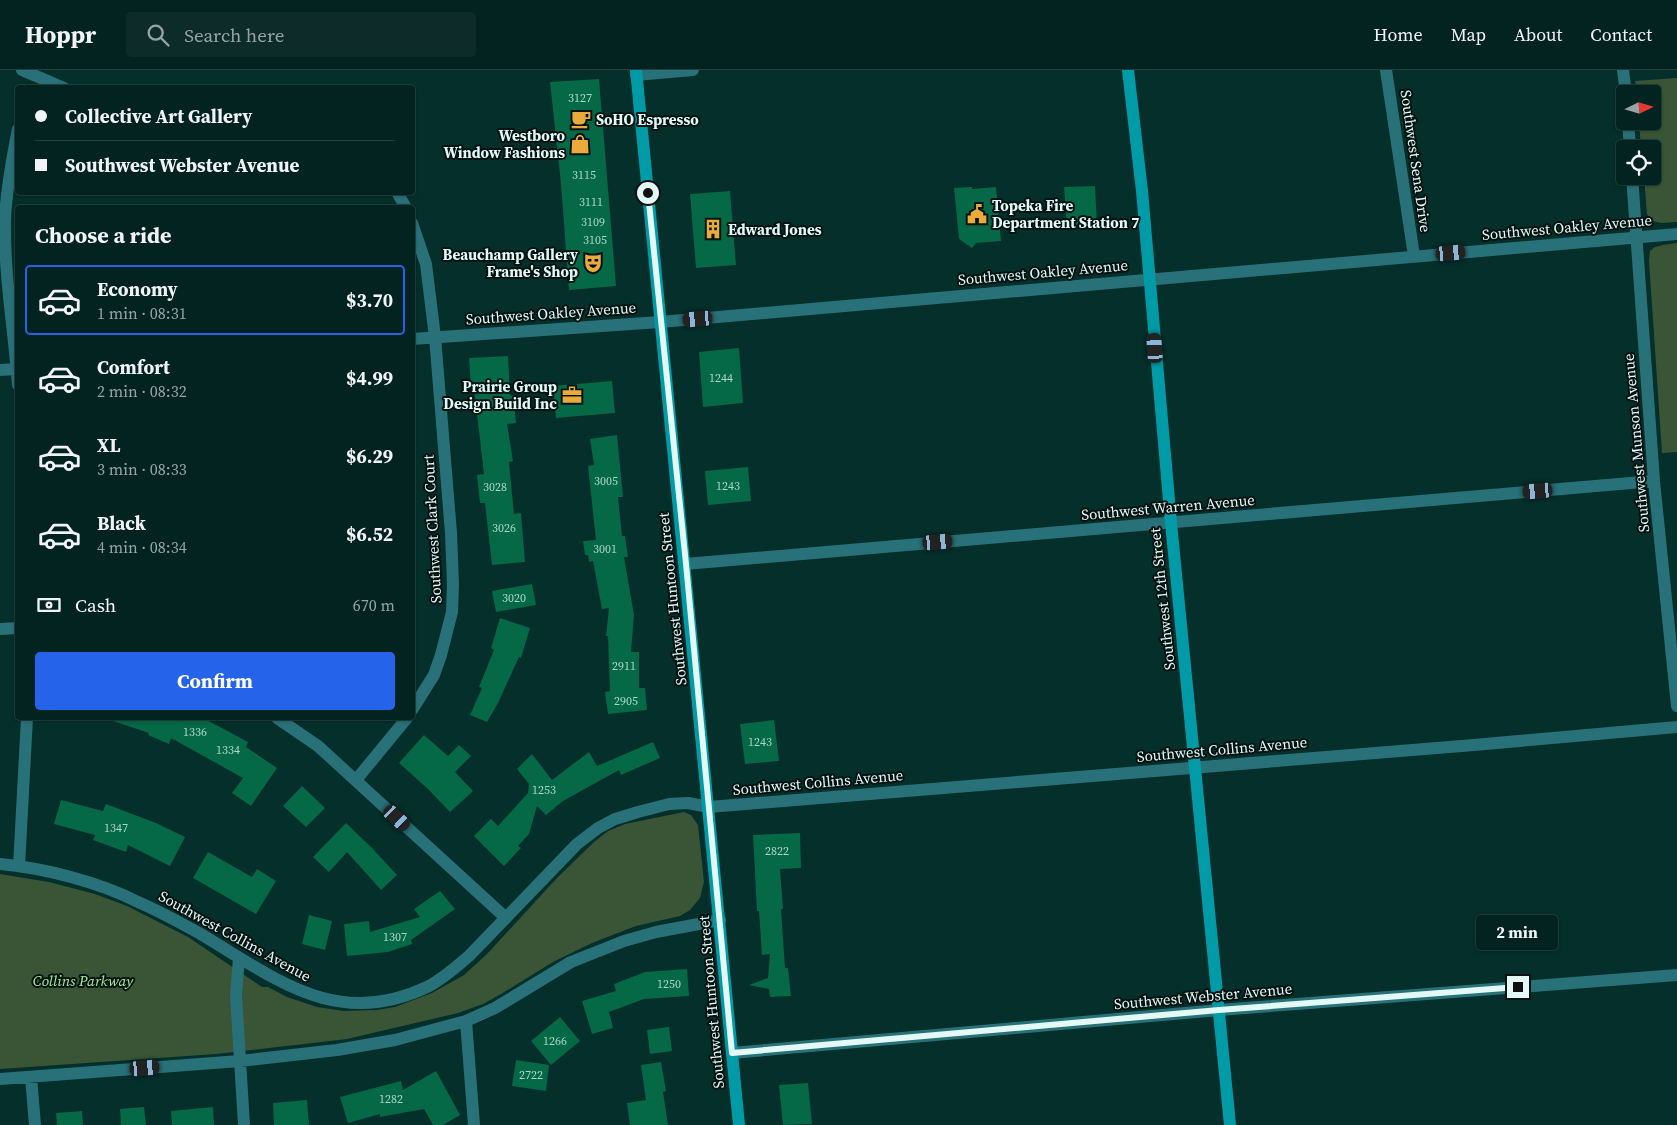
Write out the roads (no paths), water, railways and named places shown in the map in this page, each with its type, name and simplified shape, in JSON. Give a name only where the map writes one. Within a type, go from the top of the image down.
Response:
[{"type":"main road","name":"Southwest 12th Street","points":[[1128,70],[1150,279],[1170,523],[1230,1125]]},
{"type":"main road","name":"Southwest Huntoon Street","points":[[636,72],[686,564],[739,1125]]},
{"type":"street","points":[[636,72],[693,70]]},
{"type":"street","name":"Southwest Sena Drive","points":[[1386,70],[1414,256]]},
{"type":"street","points":[[1623,70],[1625,85]]},
{"type":"street","points":[[27,85],[28,72],[57,85]]},
{"type":"street","points":[[15,145],[8,182],[5,218],[5,257],[15,350]]},
{"type":"street","name":"Southwest Munson Avenue","points":[[1633,185],[1654,481],[1677,706]]},
{"type":"street","name":"Southwest Clark Court","points":[[415,232],[426,264],[435,337],[451,533],[453,584],[452,612],[448,634],[434,675],[415,705]]},
{"type":"street","name":"Southwest Oakley Avenue","points":[[415,339],[660,322],[1677,234]]},
{"type":"street","points":[[0,370],[15,369]]},
{"type":"street","name":"Southwest Warren Avenue","points":[[686,564],[1654,481]]},
{"type":"street","points":[[0,629],[15,628]]},
{"type":"street","points":[[18,866],[27,720]]},
{"type":"street","points":[[281,720],[318,746],[506,918]]},
{"type":"street","points":[[356,780],[405,720]]},
{"type":"street","name":"Southwest Collins Avenue","points":[[0,864],[18,866],[92,884],[130,898],[197,932],[282,983],[308,994],[333,1001],[356,1003],[384,1000],[430,985],[450,972],[469,956],[577,844],[598,828],[615,819],[669,804],[688,803],[709,807],[1677,727]]},
{"type":"street","points":[[0,1079],[240,1061],[337,1050],[395,1040],[466,1021],[496,1008],[571,962],[624,941],[656,932],[720,920]]},
{"type":"street","points":[[239,958],[236,995],[244,1125]]},
{"type":"street","name":"Southwest Webster Avenue","points":[[732,1053],[1219,1010],[1677,975]]},
{"type":"street","points":[[466,1021],[474,1125]]},
{"type":"street","points":[[31,1077],[35,1125]]},
{"type":"place","name":"SoHO Espresso","points":[[581,119]]},
{"type":"place","name":"Westboro Window Fashions","points":[[580,144]]},
{"type":"place","name":"Topeka Fire Department Station 7","points":[[977,214]]},
{"type":"place","name":"Edward Jones","points":[[713,229]]},
{"type":"place","name":"Beauchamp Gallery Frame's Shop","points":[[593,263]]},
{"type":"place","name":"Prairie Group Design Build Inc","points":[[572,395]]},
{"type":"park label","name":"Collins Parkway","points":[[83,980]]}]
